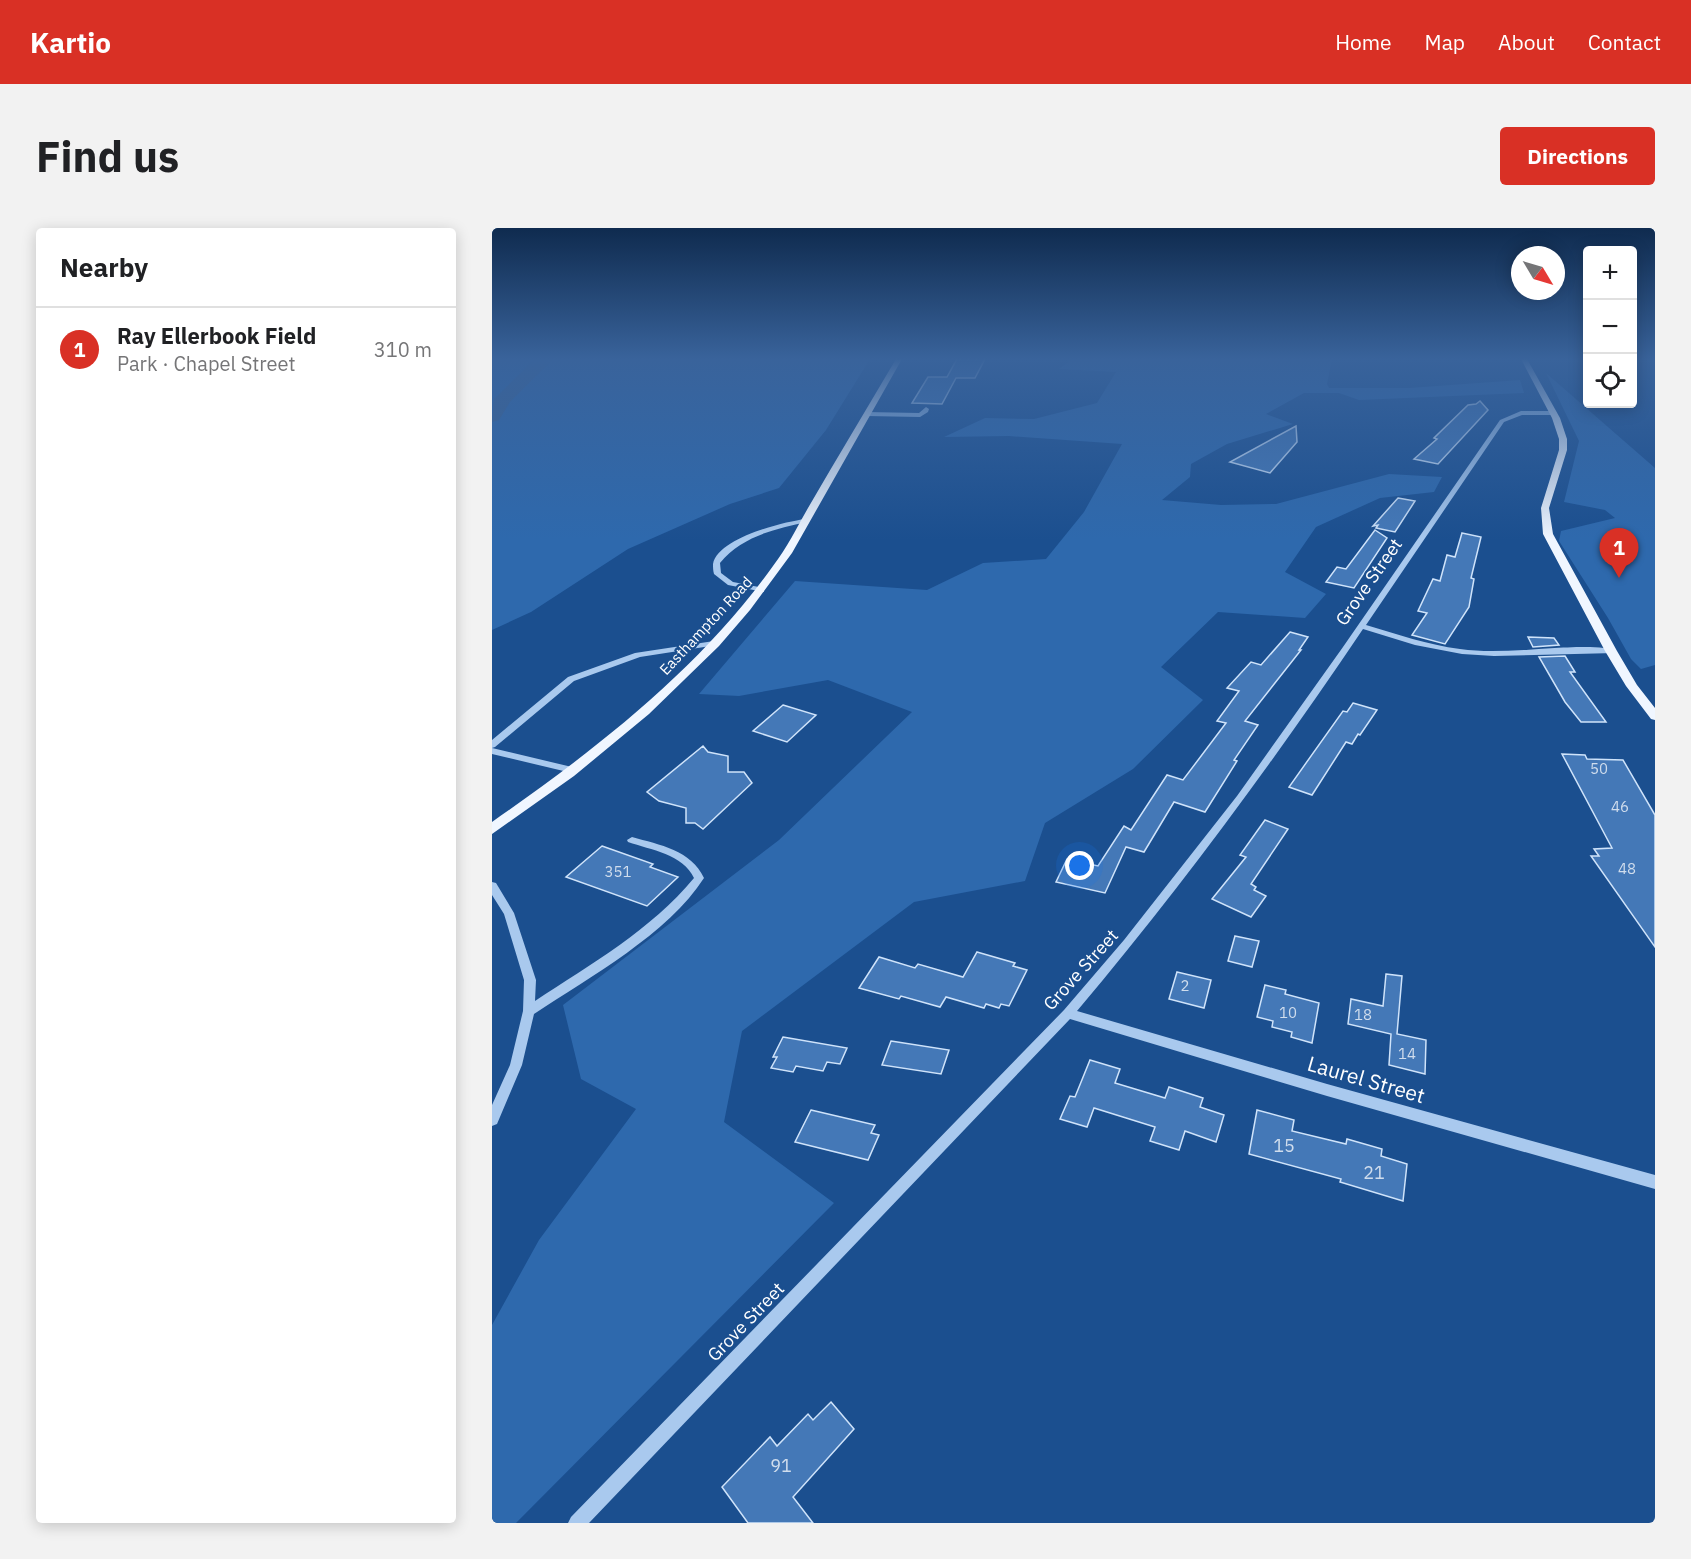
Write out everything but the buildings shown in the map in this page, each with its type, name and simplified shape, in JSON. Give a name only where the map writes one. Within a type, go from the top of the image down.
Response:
[{"type":"main road","name":"Easthampton Road","points":[[492,830],[572,770],[651,704],[714,643],[761,590],[777,568],[864,419]]},
{"type":"main road","points":[[1556,419],[1563,439],[1563,450],[1545,508],[1548,534],[1611,651],[1632,686],[1655,716]]},
{"type":"street","name":"Grove Street","points":[[577,1523],[1068,1013],[1121,953],[1184,875],[1255,778],[1502,421],[1506,419]]},
{"type":"street","points":[[761,590],[740,587],[725,579],[715,567],[717,558],[727,548],[771,527],[791,521],[805,521]]},
{"type":"street","points":[[1360,626],[1438,647],[1466,652],[1538,654],[1570,649],[1611,651]]},
{"type":"street","points":[[492,745],[571,679],[638,655],[714,643]]},
{"type":"street","points":[[492,751],[572,770]]},
{"type":"street","points":[[529,1011],[642,934],[690,892],[699,878],[696,867],[684,858],[632,840]]},
{"type":"street","points":[[492,886],[509,913],[517,932],[530,980],[529,1011],[516,1065],[492,1120]]},
{"type":"street","name":"Laurel Street","points":[[1068,1013],[1327,1090],[1655,1182]]},
{"type":"shaded area","points":[[492,419],[833,419],[779,488],[730,504],[628,549],[531,612],[492,630]]},
{"type":"shaded area","points":[[982,419],[1281,419],[1293,424],[1227,444],[1191,464],[1190,477],[1162,500],[1221,505],[1276,504],[1389,474],[1442,477],[1434,492],[1380,498],[1316,527],[1285,572],[1326,594],[1305,618],[1218,612],[1161,667],[1203,700],[1133,769],[1045,823],[1025,881],[914,902],[742,1031],[724,1122],[834,1203],[516,1523],[492,1523],[492,1325],[539,1240],[636,1109],[581,1079],[563,1005],[779,840],[912,712],[828,680],[739,696],[699,694],[795,581],[927,590],[983,563],[1046,559],[1084,512],[1122,444],[1009,436],[944,437]]},
{"type":"shaded area","points":[[1569,419],[1599,419],[1655,468],[1655,665],[1641,669],[1631,659],[1559,541],[1561,531],[1615,518],[1605,510],[1564,502],[1579,441]]},
{"type":"place","name":"Ray Ellerbook Field","points":[[1619,578]]}]
